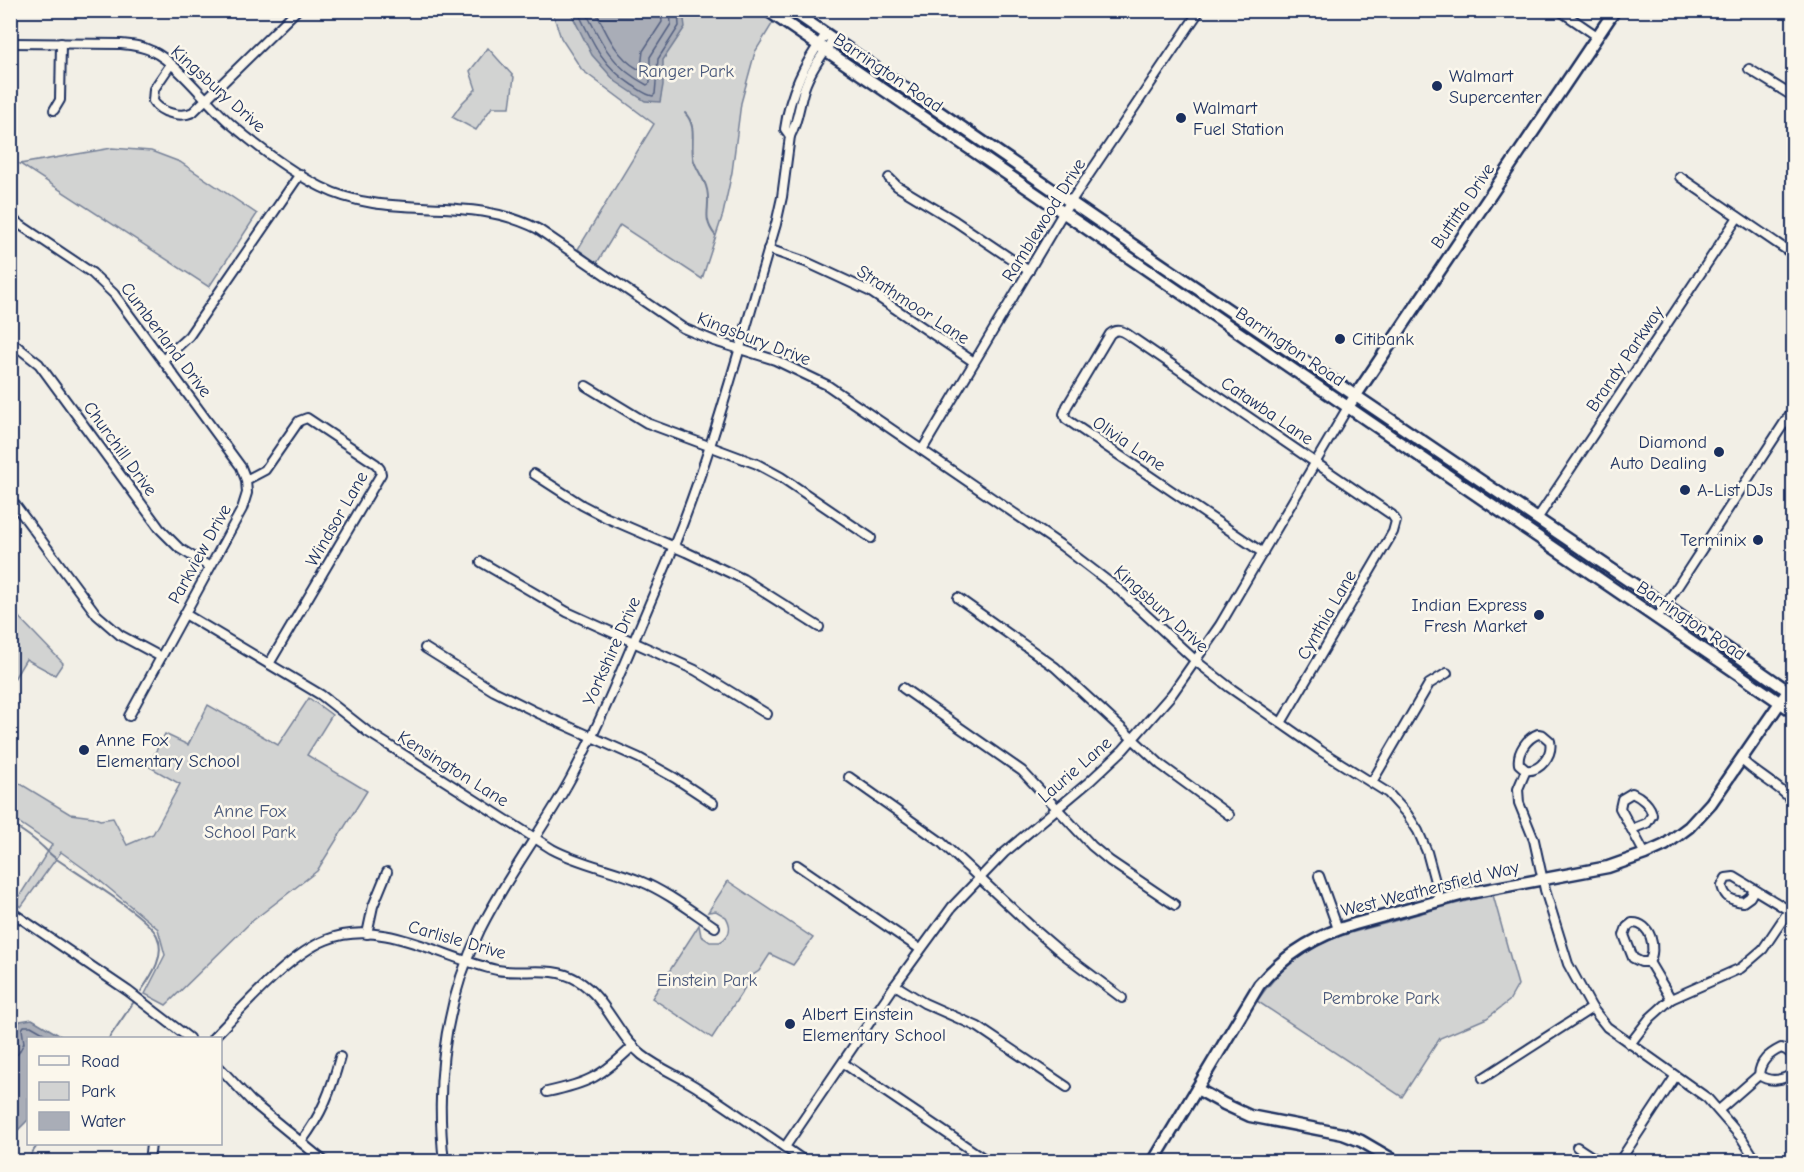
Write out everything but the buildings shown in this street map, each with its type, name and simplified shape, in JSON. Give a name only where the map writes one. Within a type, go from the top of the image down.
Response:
[{"type":"main road","name":"Barrington Road","points":[[767,10],[1794,712]]},
{"type":"main road","name":"Barrington Road","points":[[791,10],[1537,519],[1792,690]]},
{"type":"main road","name":"Buttitta Drive","points":[[1356,395],[1615,10]]},
{"type":"main road","name":"Laurie Lane","points":[[1348,407],[1356,395]]},
{"type":"main road","name":"West Weathersfield Way","points":[[1153,1161],[1249,1001],[1267,976],[1304,945],[1338,929],[1440,900],[1608,867],[1665,845],[1689,827],[1711,803],[1780,702],[1792,690]]},
{"type":"main road","points":[[1197,1089],[1250,1116],[1343,1134],[1397,1161]]},
{"type":"street","points":[[171,64],[154,89],[153,101],[162,110],[185,115],[193,112],[297,10]]},
{"type":"street","name":"Ramblewood Drive","points":[[922,450],[1071,201],[1200,10]]},
{"type":"street","points":[[1559,10],[1598,36]]},
{"type":"street","name":"Yorkshire Drive","points":[[444,1161],[440,1106],[444,1053],[451,1011],[468,960],[494,903],[568,784],[633,642],[691,503],[710,447],[781,204],[790,136],[785,129],[794,90],[805,64],[830,37]]},
{"type":"street","name":"Kingsbury Drive","points":[[10,43],[139,46],[156,53],[171,64],[205,100],[247,137],[300,174],[334,193],[366,202],[479,210],[516,219],[538,229],[674,322],[702,337],[775,360],[816,379],[1042,531],[1084,562],[1139,608],[1197,662],[1239,695],[1372,782],[1395,800],[1413,824],[1427,852],[1440,900]]},
{"type":"street","points":[[54,110],[60,100],[62,43]]},
{"type":"street","points":[[1749,69],[1793,95]]},
{"type":"street","points":[[163,360],[189,336],[300,174]]},
{"type":"street","points":[[1680,177],[1794,255]]},
{"type":"street","points":[[889,178],[897,186],[956,221],[1029,271]]},
{"type":"street","name":"Brandy Parkway","points":[[1537,519],[1738,217]]},
{"type":"street","name":"Cumberland Drive","points":[[10,218],[104,282],[241,467],[246,480]]},
{"type":"street","name":"Strathmoor Lane","points":[[768,249],[806,262],[869,291],[974,362]]},
{"type":"street","name":"Catawba Lane","points":[[1117,330],[1127,334],[1316,463],[1394,517],[1396,522]]},
{"type":"street","name":"Olivia Lane","points":[[1117,330],[1110,334],[1067,406],[1064,414],[1066,419],[1263,553]]},
{"type":"street","name":"Churchill Drive","points":[[10,341],[39,364],[160,529],[179,548],[210,567]]},
{"type":"street","points":[[586,386],[647,423],[741,457],[773,472],[870,538]]},
{"type":"street","name":"Laurie Lane","points":[[785,1147],[920,949],[952,907],[1004,853],[1090,781],[1133,739],[1197,662],[1348,407]]},
{"type":"street","points":[[1657,618],[1794,408]]},
{"type":"street","name":"Windsor Lane","points":[[246,480],[265,470],[299,421],[304,418],[311,420],[376,464],[381,474],[269,664]]},
{"type":"street","points":[[534,474],[605,517],[674,546],[743,579],[819,627]]},
{"type":"street","name":"Parkview Drive","points":[[129,716],[242,510],[247,493],[246,480]]},
{"type":"street","points":[[10,498],[97,615],[120,635],[161,657]]},
{"type":"street","name":"Cynthia Lane","points":[[1281,723],[1393,532],[1396,522]]},
{"type":"street","points":[[481,562],[558,608],[695,670],[766,714]]},
{"type":"street","points":[[958,598],[1055,667],[1177,778],[1229,815]]},
{"type":"street","name":"Kensington Lane","points":[[184,614],[321,695],[368,732],[535,839],[573,859],[651,886],[715,927]]},
{"type":"street","points":[[425,648],[494,691],[658,768],[713,803]]},
{"type":"street","points":[[1372,782],[1429,684],[1447,673]]},
{"type":"street","points":[[903,688],[1014,765],[1039,787],[1079,833],[1101,854],[1174,905]]},
{"type":"street","points":[[1538,734],[1543,735],[1550,741],[1551,751],[1539,768],[1526,770],[1519,764],[1519,754],[1530,739],[1538,734]]},
{"type":"street","points":[[1741,759],[1786,793],[1794,803]]},
{"type":"street","points":[[1526,770],[1518,789],[1519,803],[1534,840],[1555,925],[1568,964],[1592,1008],[1607,1027],[1707,1098],[1741,1137],[1757,1161]]},
{"type":"street","points":[[849,777],[932,835],[1034,929],[1122,998]]},
{"type":"street","points":[[1632,829],[1647,823],[1652,815],[1648,806],[1632,794],[1625,795],[1620,805],[1632,829],[1645,854]]},
{"type":"street","points":[[797,865],[920,949]]},
{"type":"street","points":[[367,934],[373,906],[387,872]]},
{"type":"street","points":[[1319,876],[1338,929]]},
{"type":"street","points":[[1630,1044],[1650,1018],[1671,999],[1741,968],[1763,949],[1792,907],[1754,890]]},
{"type":"street","points":[[10,911],[149,1005],[188,1037]]},
{"type":"street","points":[[1632,923],[1645,926],[1653,945],[1653,955],[1649,962],[1641,962],[1633,958],[1624,935],[1627,927],[1632,923]]},
{"type":"street","name":"Carlisle Drive","points":[[214,1037],[258,992],[303,953],[333,937],[367,934],[419,944],[496,969],[548,970],[576,979],[594,993],[621,1033],[651,1061],[702,1090],[806,1161]]},
{"type":"street","points":[[1649,962],[1671,999]]},
{"type":"street","points":[[895,985],[924,1003],[978,1027],[1067,1087]]},
{"type":"street","points":[[1483,1078],[1592,1008]]},
{"type":"street","points":[[547,1092],[578,1085],[600,1075],[633,1046]]},
{"type":"street","points":[[1719,1110],[1759,1075],[1759,1067],[1768,1055],[1781,1048],[1794,1056]]},
{"type":"street","points":[[301,1142],[323,1110],[340,1057]]},
{"type":"street","points":[[843,1063],[989,1161]]},
{"type":"street","points":[[222,1070],[250,1101],[325,1161]]},
{"type":"street","points":[[1759,1075],[1766,1080],[1773,1081],[1794,1073]]},
{"type":"street","points":[[1619,1161],[1675,1077]]},
{"type":"street","points":[[149,1161],[151,1145]]},
{"type":"street","points":[[1576,1147],[1600,1161]]},
{"type":"green space","name":"Ranger Park","points":[[758,10],[774,21],[755,52],[741,103],[732,172],[723,214],[702,279],[620,225],[597,263],[578,249],[654,124],[582,70],[561,38],[552,11]]},
{"type":"green space","points":[[488,48],[514,77],[510,107],[492,107],[476,130],[452,117],[476,89],[470,71]]},
{"type":"green space","points":[[112,148],[151,151],[180,162],[257,214],[209,287],[20,164]]},
{"type":"green space","points":[[11,609],[63,663],[55,675],[26,659],[11,684]]},
{"type":"green space","name":"Anne Fox School Park","points":[[309,698],[332,715],[307,755],[367,791],[317,871],[251,922],[166,1005],[145,994],[165,955],[158,929],[93,875],[61,852],[21,907],[15,903],[52,845],[11,817],[11,778],[70,814],[100,820],[113,818],[127,845],[153,834],[180,784],[148,766],[165,734],[188,745],[208,705],[278,745]]},
{"type":"green space","name":"Einstein Park","points":[[728,881],[813,938],[793,965],[770,954],[759,971],[753,975],[712,1038],[652,998],[699,925],[701,936],[710,942],[720,942],[728,934],[729,924],[726,917],[716,911],[708,912]]},
{"type":"green space","name":"Pembroke Park","points":[[1493,895],[1518,985],[1509,1001],[1487,1018],[1440,1038],[1402,1097],[1257,1001],[1291,963],[1325,942],[1454,904]]},
{"type":"water","points":[[570,11],[683,11],[685,27],[663,60],[660,102],[645,101],[615,81],[592,55]]},
{"type":"water","points":[[32,1019],[62,1037],[27,1037],[27,1121],[17,1131],[11,1127],[11,1050],[15,1049],[18,1042],[15,1027],[20,1021]]},
{"type":"waterway","points":[[685,113],[692,128],[694,160],[708,193],[708,222],[715,235]]},
{"type":"waterway","points":[[10,823],[34,839],[55,858],[127,907],[151,928],[159,943],[159,958],[141,991]]},
{"type":"waterway","points":[[110,1037],[133,1003]]},
{"type":"waterway","points":[[26,1162],[37,1145]]},
{"type":"place","name":"Walmart Supercenter","points":[[1437,86]]},
{"type":"place","name":"Walmart Fuel Station","points":[[1181,118]]},
{"type":"place","name":"Citibank","points":[[1340,339]]},
{"type":"place","name":"Diamond Auto Dealing","points":[[1719,452]]},
{"type":"place","name":"A-List DJs","points":[[1685,490]]},
{"type":"place","name":"Terminix","points":[[1758,540]]},
{"type":"place","name":"Indian Express Fresh Market","points":[[1539,615]]},
{"type":"place","name":"Anne Fox Elementary School","points":[[84,750]]},
{"type":"place","name":"Albert Einstein Elementary School","points":[[790,1024]]}]
